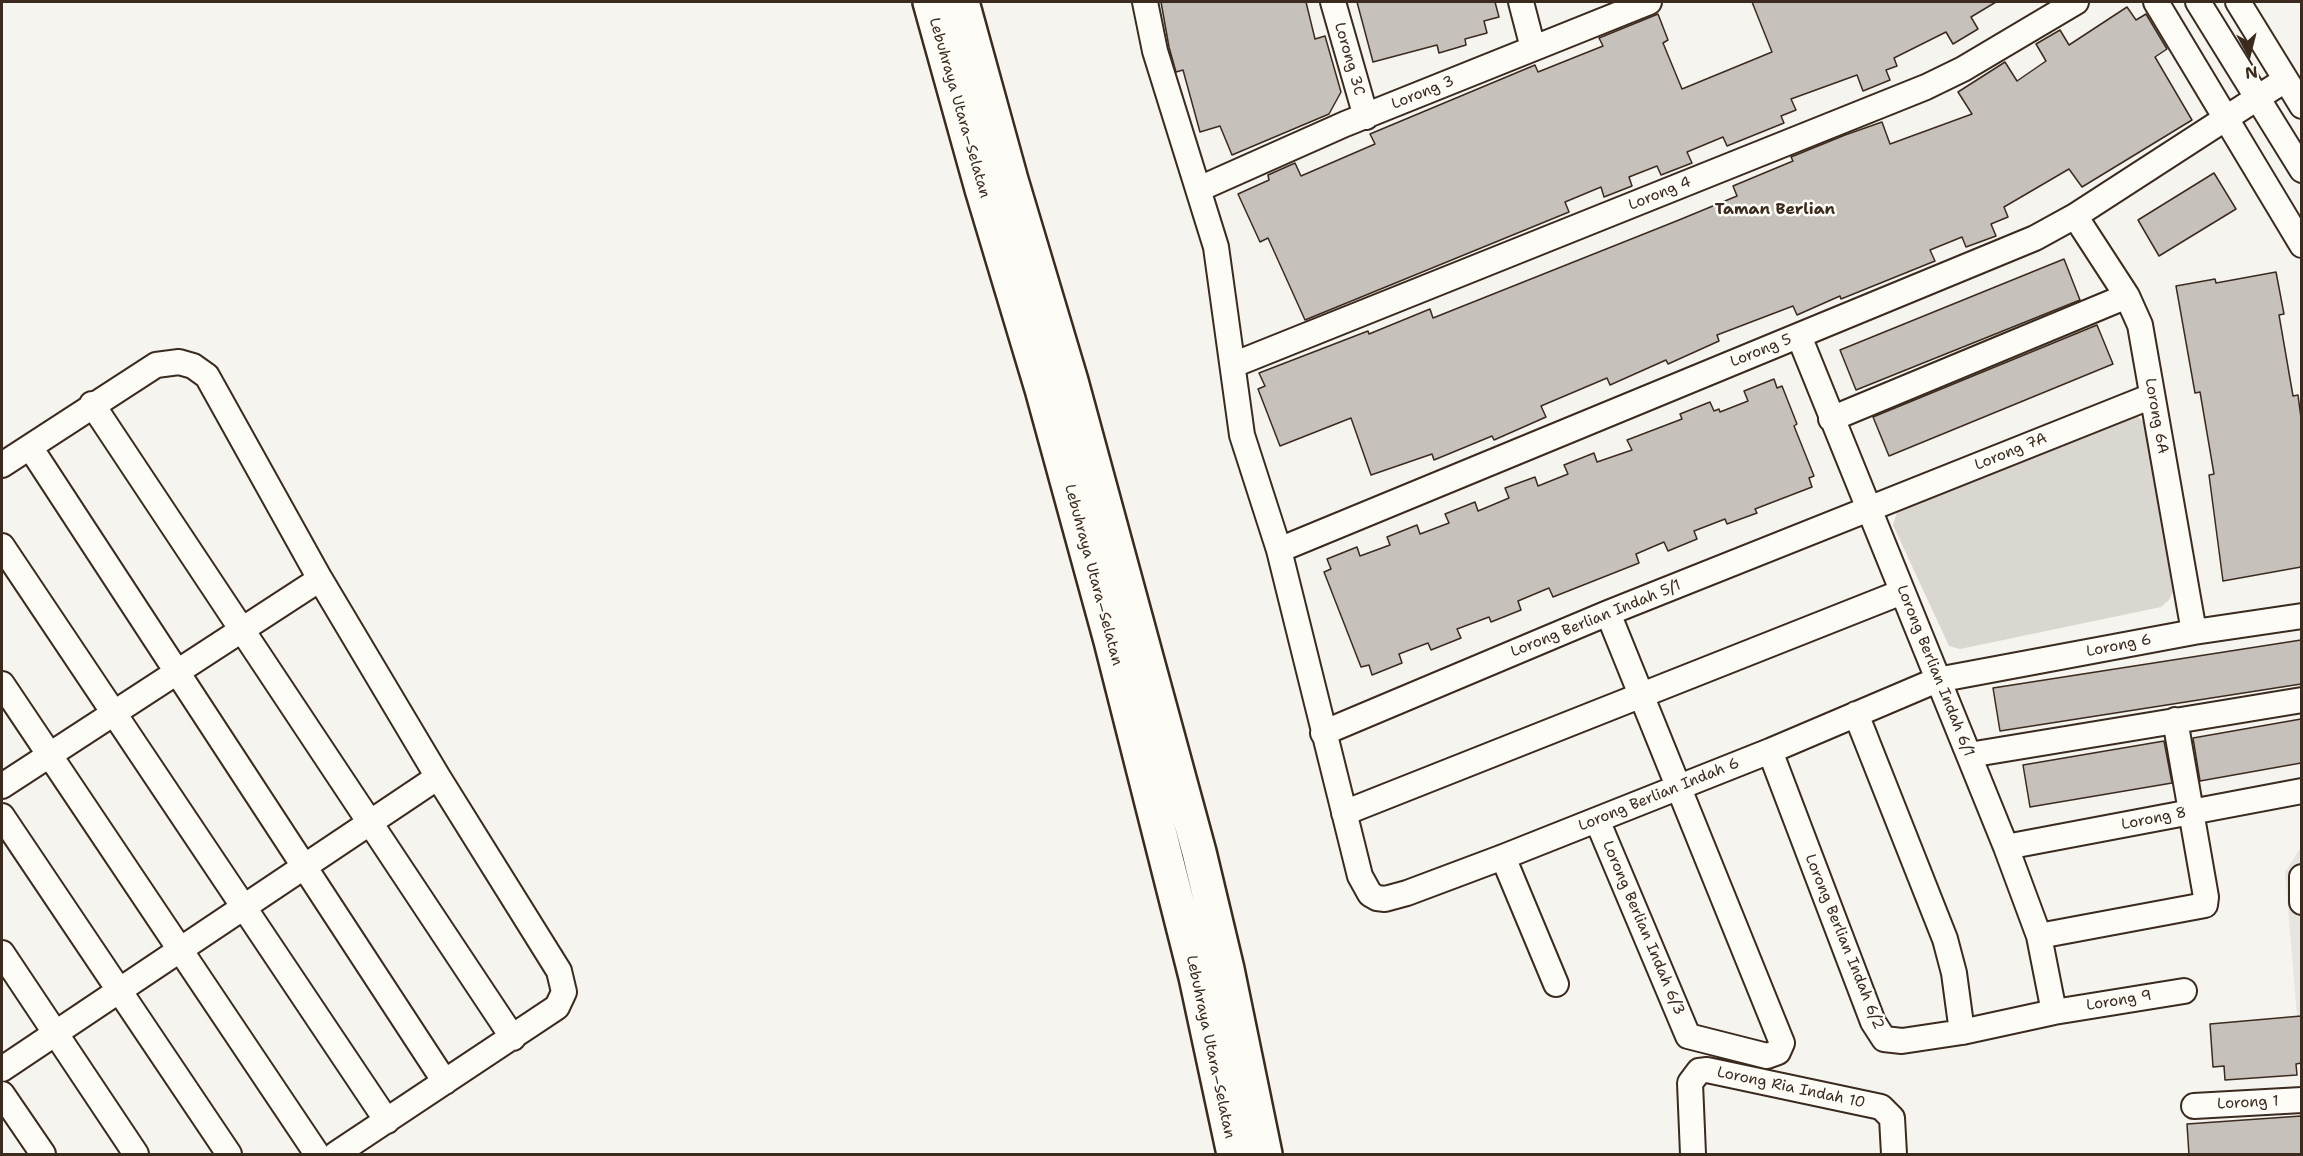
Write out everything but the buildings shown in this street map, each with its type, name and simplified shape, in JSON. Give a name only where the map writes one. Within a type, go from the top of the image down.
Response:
[{"type":"highway","name":"Lebuhraya Utara–Selatan","points":[[930,2],[982,189],[1042,389],[1111,641],[1196,977],[1233,1155]]},
{"type":"highway","name":"Lebuhraya Utara–Selatan","points":[[962,2],[1071,381],[1199,852],[1227,969],[1265,1155]]},
{"type":"street","points":[[1145,2],[1155,51],[1216,247],[1242,435],[1279,550],[1344,813],[1902,592]]},
{"type":"street","name":"Lorong 3C","points":[[1333,2],[1366,117]]},
{"type":"street","points":[[1521,2],[1533,48]]},
{"type":"street","name":"Lorong 3","points":[[1199,189],[1366,117],[1649,2]]},
{"type":"street","name":"Lorong 4","points":[[1233,365],[1926,87],[1963,69],[2076,2]]},
{"type":"street","points":[[2156,2],[2301,245]]},
{"type":"street","points":[[2198,2],[2301,170]]},
{"type":"street","points":[[2238,2],[2301,106]]},
{"type":"street","name":"Lorong 5","points":[[1279,550],[2035,238],[2075,216],[2285,80]]},
{"type":"street","name":"Lorong 6A","points":[[2075,216],[2127,296],[2140,325],[2194,632]]},
{"type":"street","points":[[1831,419],[2127,296]]},
{"type":"street","name":"Lorong Berlian Indah 6/1","points":[[1799,336],[2006,847],[2039,936],[2054,1012]]},
{"type":"street","points":[[2,465],[156,365],[179,362],[193,366],[207,376],[320,579],[438,777],[559,971],[563,983],[562,1000],[557,1007],[336,1155]]},
{"type":"street","name":"Lorong 7A","points":[[1870,509],[2152,396]]},
{"type":"street","points":[[92,405],[513,1038]]},
{"type":"street","points":[[30,447],[445,1082]]},
{"type":"street","name":"Lorong Berlian Indah 5/1","points":[[1323,733],[1608,613],[1870,509]]},
{"type":"street","points":[[2,546],[112,714],[387,1121]]},
{"type":"street","points":[[2,786],[320,579]]},
{"type":"street","points":[[1608,613],[1676,786]]},
{"type":"street","name":"Lorong 6","points":[[1937,680],[2194,632],[2301,616]]},
{"type":"street","name":"Lorong Berlian Indah 6","points":[[1344,813],[1364,885],[1377,898],[1385,899],[1407,893],[1597,820],[1937,680]]},
{"type":"street","points":[[2,684],[317,1155]]},
{"type":"street","points":[[1969,755],[2301,700]]},
{"type":"street","points":[[1856,714],[1945,939],[1954,973],[1962,1032]]},
{"type":"street","points":[[2039,936],[2205,905],[2206,897],[2175,720]]},
{"type":"street","name":"Lorong Berlian Indah 6/2","points":[[1770,750],[1878,1032],[1890,1041],[1962,1032],[2054,1012]]},
{"type":"street","points":[[2,1069],[438,777]]},
{"type":"street","name":"Lorong Berlian Indah 6/3","points":[[1597,820],[1688,1036],[1767,1056],[1778,1052],[1782,1043],[1676,786]]},
{"type":"street","name":"Lorong 8","points":[[2006,847],[2301,791]]},
{"type":"street","points":[[2,816],[229,1155]]},
{"type":"street","points":[[1503,857],[1556,984]]},
{"type":"street","points":[[2301,877],[2301,902]]},
{"type":"street","points":[[2,953],[136,1155]]},
{"type":"street","name":"Lorong 9","points":[[2054,1012],[2184,991]]},
{"type":"street","name":"Lorong Ria Indah 10","points":[[1692,1155],[1690,1083],[1700,1071],[1707,1070],[1881,1107],[1892,1118],[1894,1155]]},
{"type":"street","points":[[2,1094],[43,1155]]},
{"type":"street","name":"Lorong 1","points":[[2193,1106],[2301,1100]]},
{"type":"shaded area","points":[[2125,411],[2138,416],[2144,423],[2173,592],[2169,600],[2161,607],[1960,649],[1949,646],[1893,525],[1901,499]]},
{"type":"shaded area","points":[[2301,847],[2301,1065],[2285,872]]},
{"type":"district","name":"Taman Berlian","points":[[1775,210]]}]
